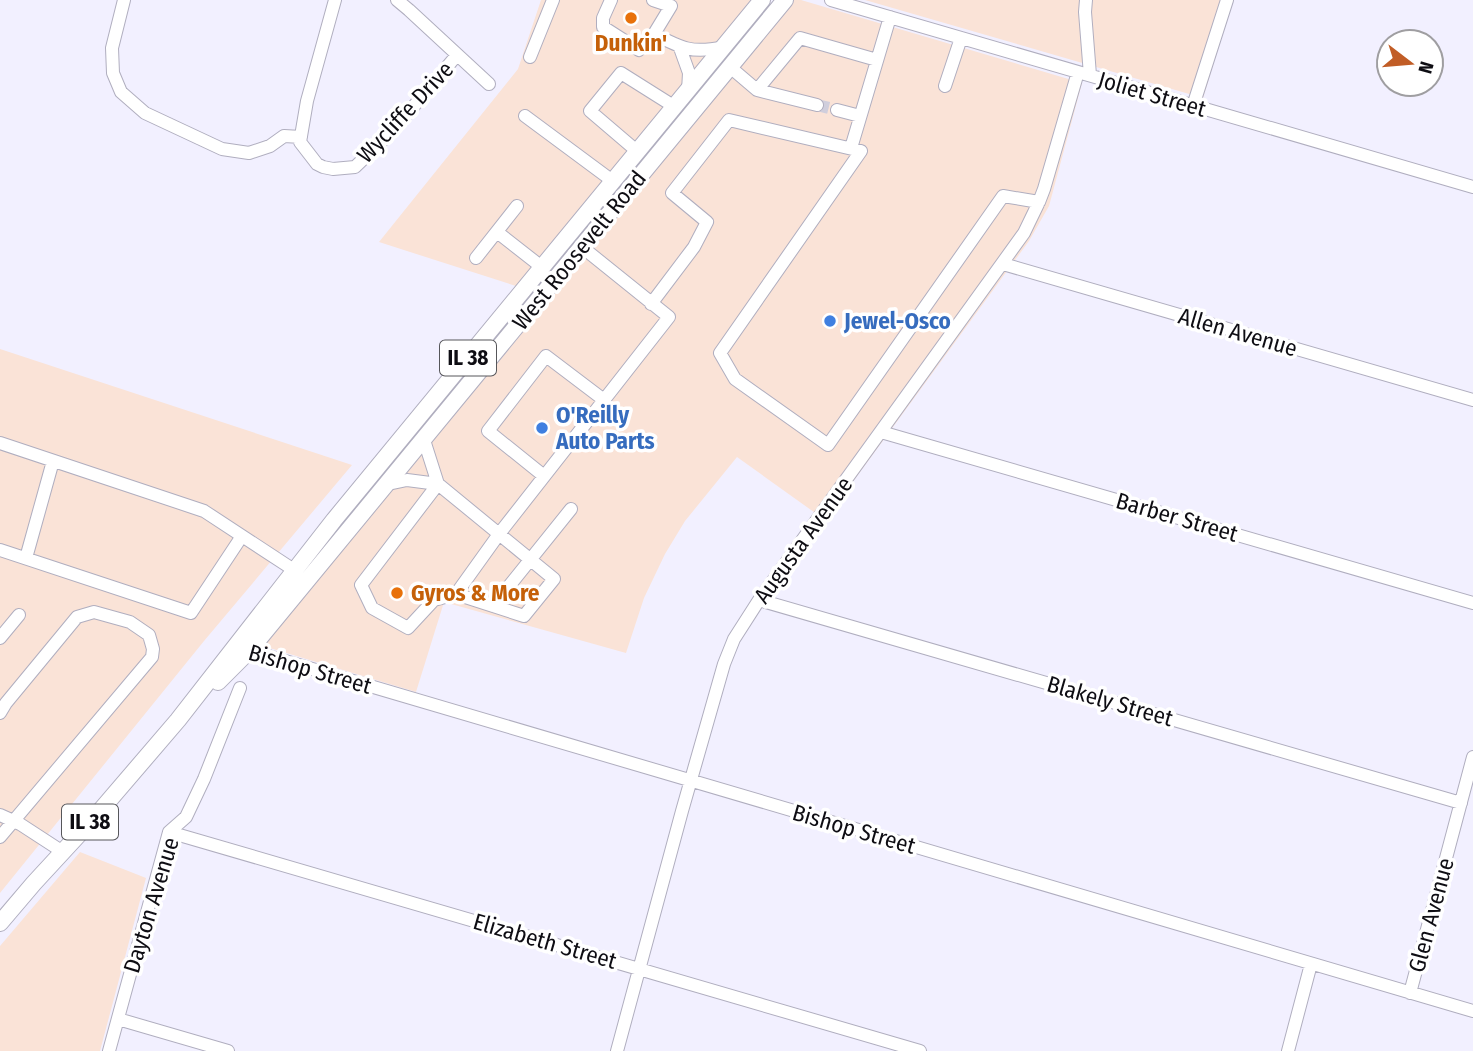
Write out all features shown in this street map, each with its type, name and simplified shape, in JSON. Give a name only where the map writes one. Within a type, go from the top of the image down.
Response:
[{"type":"main road","name":"West Roosevelt Road","points":[[242,649],[294,570],[762,0]]},
{"type":"main road","name":"West Roosevelt Road","points":[[0,923],[388,484],[785,0]]},
{"type":"street","points":[[124,0],[112,48],[113,73],[121,92],[145,113],[222,149],[249,153],[270,146],[284,136],[300,136],[335,0]]},
{"type":"street","name":"Wycliffe Drive","points":[[397,0],[489,84]]},
{"type":"street","points":[[530,57],[553,0]]},
{"type":"street","points":[[611,0],[603,18],[603,27],[639,50],[654,34],[671,6],[653,0]]},
{"type":"street","name":"Joliet Street","points":[[831,0],[1473,187]]},
{"type":"street","points":[[851,148],[877,60],[886,16],[886,0]]},
{"type":"street","points":[[1084,74],[1086,0]]},
{"type":"street","points":[[1194,106],[1227,0]]},
{"type":"street","points":[[654,34],[680,48],[711,50],[723,47]]},
{"type":"street","points":[[757,90],[800,38],[877,60]]},
{"type":"street","points":[[945,86],[961,38]]},
{"type":"street","points":[[680,48],[689,74],[688,91]]},
{"type":"street","name":"Wycliffe Drive","points":[[300,136],[300,142],[317,164],[332,169],[355,167],[408,114],[457,55]]},
{"type":"street","points":[[730,67],[757,90],[817,105]]},
{"type":"street","points":[[638,152],[590,111],[621,73],[675,107]]},
{"type":"street","name":"Augusta Avenue","points":[[617,1051],[724,664],[734,639],[759,600],[1003,264],[1029,224],[1084,74]]},
{"type":"street","points":[[837,110],[860,116]]},
{"type":"street","points":[[525,116],[614,182]]},
{"type":"street","points":[[651,304],[694,247],[707,222],[672,193],[729,120],[861,151],[719,353],[735,379],[828,445],[1003,196],[1039,202]]},
{"type":"street","points":[[475,258],[517,206]]},
{"type":"street","points":[[497,232],[543,268]]},
{"type":"street","points":[[456,594],[499,534],[669,317],[582,247]]},
{"type":"street","name":"Allen Avenue","points":[[1003,264],[1473,400]]},
{"type":"street","points":[[544,477],[488,431],[546,356],[604,400]]},
{"type":"street","name":"Barber Street","points":[[881,432],[1473,603]]},
{"type":"street","points":[[424,440],[438,484]]},
{"type":"street","points":[[0,443],[204,511],[294,570]]},
{"type":"street","points":[[26,558],[53,461]]},
{"type":"street","points":[[388,484],[407,480],[438,484],[554,579],[524,616],[456,594],[434,600],[408,628],[373,608],[361,585],[438,484]]},
{"type":"street","points":[[493,607],[571,509]]},
{"type":"street","points":[[0,550],[191,613],[242,536]]},
{"type":"street","name":"Blakely Street","points":[[759,600],[1461,803]]},
{"type":"street","points":[[0,713],[77,617],[94,612],[130,622],[149,635],[152,657],[0,837]]},
{"type":"street","points":[[0,638],[19,615]]},
{"type":"street","name":"Bishop Street","points":[[242,649],[1473,1011]]},
{"type":"street","name":"Dayton Avenue","points":[[109,1051],[169,832],[187,817],[240,688]]},
{"type":"street","name":"Glen Avenue","points":[[1410,993],[1473,757]]},
{"type":"street","points":[[0,815],[62,852]]},
{"type":"street","name":"Elizabeth Street","points":[[169,832],[920,1051]]},
{"type":"street","points":[[1288,1051],[1311,964]]},
{"type":"street","points":[[118,1019],[228,1051]]},
{"type":"shaded area","points":[[541,0],[751,0],[519,287],[379,242],[518,69]]},
{"type":"shaded area","points":[[794,0],[1082,83],[1049,206],[1029,241],[825,520],[737,457],[685,521],[665,554],[644,598],[626,653],[444,602],[416,692],[263,646],[542,309]]},
{"type":"shaded area","points":[[865,0],[1233,0],[1203,98]]},
{"type":"shaded area","points":[[0,349],[352,465],[204,641],[0,893]]},
{"type":"shaded area","points":[[80,852],[146,878],[100,1051],[0,1051],[0,946]]},
{"type":"tunnel","points":[[817,105],[837,110]]},
{"type":"place","name":"Dunkin'","points":[[631,18]]},
{"type":"place","name":"Jewel-Osco","points":[[830,321]]},
{"type":"place","name":"O'Reilly Auto Parts","points":[[542,428]]},
{"type":"place","name":"Gyros & More","points":[[397,593]]}]
